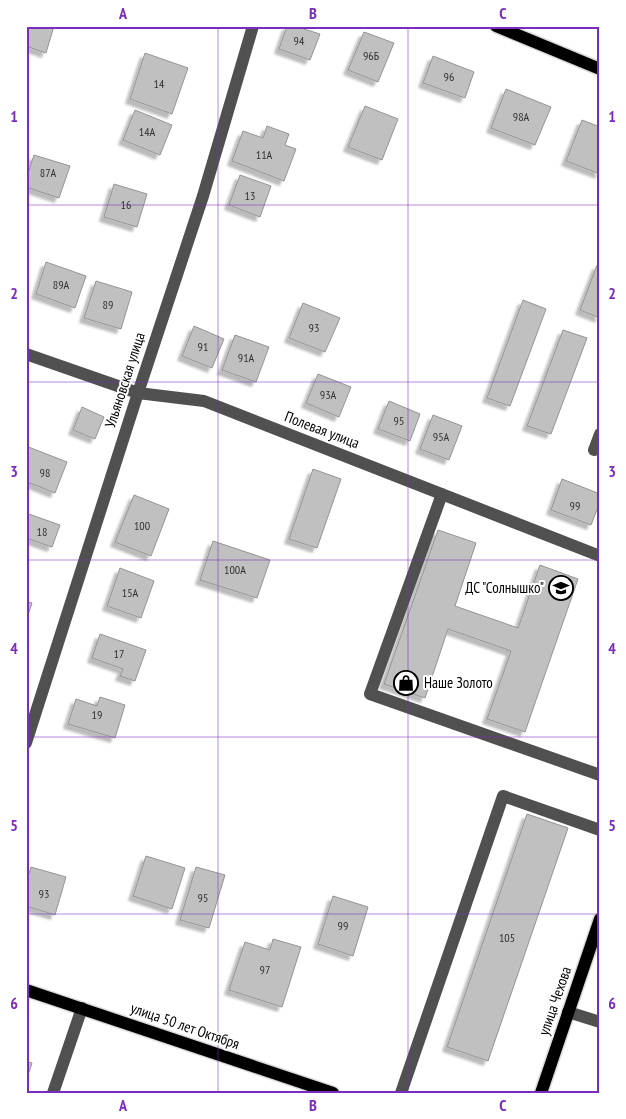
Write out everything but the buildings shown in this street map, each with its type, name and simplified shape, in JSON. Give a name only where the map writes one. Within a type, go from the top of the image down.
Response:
[{"type":"main road","points":[[496,26],[600,69]]},
{"type":"main road","name":"улица Чехова","points":[[541,1093],[600,919]]},
{"type":"main road","name":"улица 50 лет Октября","points":[[26,990],[333,1093]]},
{"type":"street","name":"Ульяновская улица","points":[[26,743],[203,196],[253,26]]},
{"type":"street","name":"Полевая улица","points":[[26,354],[138,393],[204,401],[600,556]]},
{"type":"street","points":[[594,450],[600,434]]},
{"type":"street","points":[[442,494],[370,694],[600,775]]},
{"type":"street","points":[[402,1093],[503,796],[600,830]]},
{"type":"street","points":[[53,1093],[82,1008]]},
{"type":"street","points":[[568,1012],[600,1022]]},
{"type":"place","name":"ДС \"Солнышко\"","points":[[561,588]]},
{"type":"place","name":"Наше Золото","points":[[406,683]]}]
